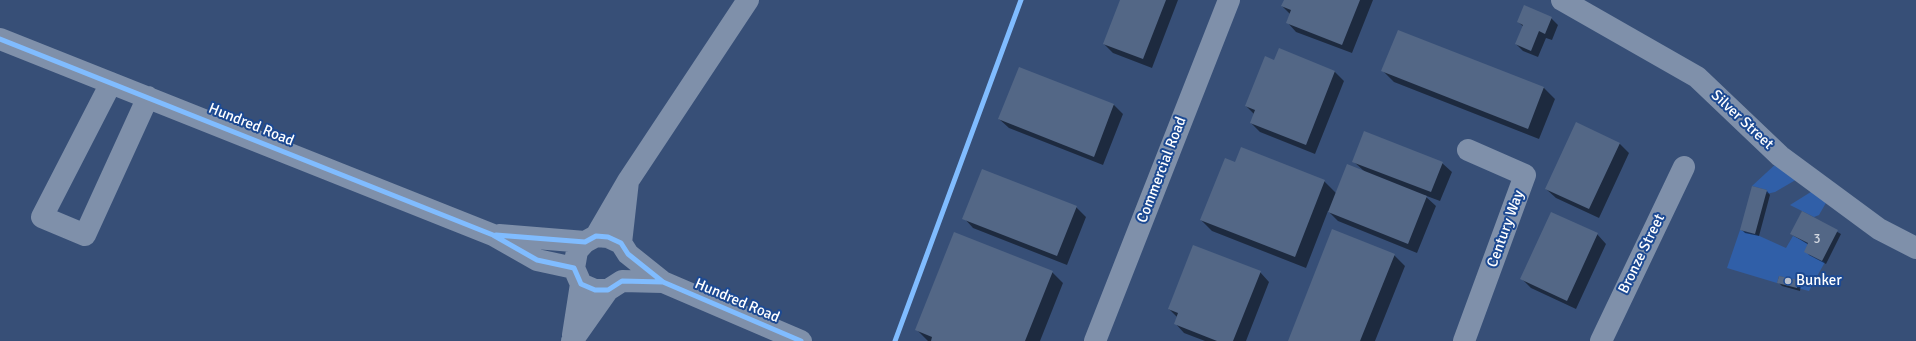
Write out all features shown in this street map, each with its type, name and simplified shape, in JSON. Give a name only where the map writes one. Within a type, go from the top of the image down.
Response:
[{"type":"street","points":[[572,340],[577,276],[577,251],[591,239],[748,0]]},
{"type":"street","name":"Commercial Road","points":[[1095,341],[1229,0]]},
{"type":"street","name":"Silver Street","points":[[1562,0],[1697,77],[1780,156],[1879,229],[1916,248]]},
{"type":"street","name":"Hundred Road","points":[[0,39],[493,235],[536,260],[577,276],[595,290],[615,286],[663,282]]},
{"type":"street","points":[[111,83],[42,217],[85,235],[148,97]]},
{"type":"street","name":"Century Way","points":[[1464,341],[1525,176],[1468,150]]},
{"type":"street","name":"Bronze Street","points":[[1601,341],[1684,167]]},
{"type":"street","points":[[572,340],[628,269],[624,248],[628,181]]},
{"type":"street","name":"Hundred Road","points":[[493,235],[591,239],[608,237],[624,248],[663,282],[802,341]]},
{"type":"shaded area","points":[[1779,161],[1799,178],[1775,192],[1766,194],[1767,190],[1752,186]]},
{"type":"shaded area","points":[[1814,190],[1827,201],[1819,215],[1814,217],[1790,205]]},
{"type":"shaded area","points":[[1740,230],[1755,234],[1786,248],[1793,236],[1808,243],[1805,252],[1825,262],[1809,291],[1797,288],[1798,280],[1779,276],[1777,283],[1727,268]]},
{"type":"building","points":[[1120,0],[1166,0],[1143,59],[1103,44]]},
{"type":"building","points":[[1284,0],[1360,0],[1342,45],[1286,23],[1291,10],[1281,6]]},
{"type":"building","points":[[1524,5],[1552,17],[1545,34],[1539,31],[1531,51],[1515,44],[1523,25],[1517,22]]},
{"type":"building","points":[[1398,30],[1544,87],[1528,129],[1381,71]]},
{"type":"building","points":[[1279,48],[1335,71],[1306,145],[1250,123],[1255,110],[1245,106],[1265,56],[1274,60]]},
{"type":"building","points":[[1019,67],[1114,104],[1094,157],[998,119]]},
{"type":"building","points":[[1576,122],[1620,143],[1589,209],[1545,189]]},
{"type":"building","points":[[1364,131],[1443,162],[1431,192],[1352,162]]},
{"type":"building","points":[[1241,147],[1325,180],[1295,257],[1200,220],[1225,158],[1235,162]]},
{"type":"building","points":[[1347,164],[1427,196],[1408,244],[1328,212]]},
{"type":"building","points":[[982,169],[1077,206],[1057,256],[962,219]]},
{"type":"building","points":[[1752,186],[1767,190],[1755,234],[1740,230]]},
{"type":"building","points":[[1802,211],[1838,230],[1822,261],[1804,252],[1808,243],[1790,234]]},
{"type":"building","points":[[1551,212],[1598,233],[1567,301],[1520,279]]},
{"type":"building","points":[[1332,229],[1395,254],[1360,341],[1288,341]]},
{"type":"building","points":[[954,232],[1053,271],[1025,341],[931,341],[932,337],[915,330]]},
{"type":"building","points":[[1193,245],[1261,271],[1233,341],[1217,341],[1174,324],[1178,313],[1168,309]]},
{"type":"building","name":"Bunker","points":[[1779,276],[1798,280],[1797,288],[1777,283]]},
{"type":"cycle path","points":[[895,341],[1021,0]]},
{"type":"cycle path","points":[[0,39],[493,235],[537,260],[574,268],[581,284],[595,290],[608,290],[622,281],[663,282]]},
{"type":"cycle path","points":[[496,235],[585,242],[596,236],[608,237],[621,243],[628,254],[663,282],[801,341]]},
{"type":"place","name":"Bunker","points":[[1788,281]]}]
